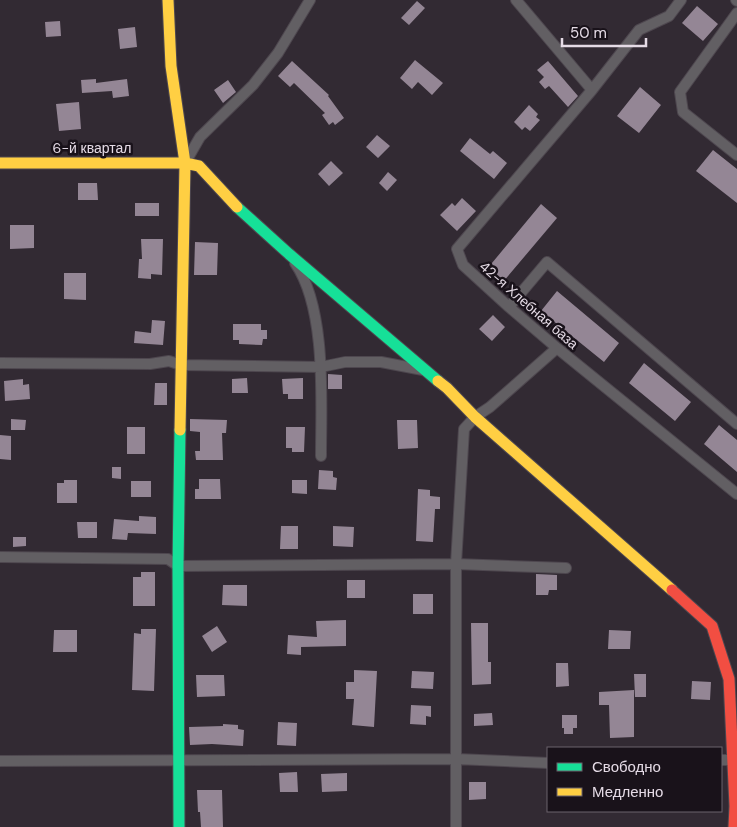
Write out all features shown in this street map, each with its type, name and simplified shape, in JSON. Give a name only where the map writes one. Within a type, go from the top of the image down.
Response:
[{"type":"street","points":[[168,0],[171,66],[185,163],[178,566],[179,827]]},
{"type":"street","points":[[185,163],[200,138],[253,84],[273,59],[310,0]]},
{"type":"street","points":[[516,0],[592,90]]},
{"type":"street","name":"42-я Хлебная база","points":[[681,0],[669,16],[639,30],[592,90],[457,250],[463,265],[509,307],[737,494]]},
{"type":"street","points":[[737,13],[680,92],[683,112],[737,155]]},
{"type":"street","name":"6-й квартал","points":[[0,163],[185,163]]},
{"type":"street","points":[[185,163],[199,166],[230,200],[289,254],[424,371],[447,388],[475,417],[712,626],[729,679],[735,758],[736,806],[734,827]]},
{"type":"street","points":[[289,254],[302,273],[310,297],[321,367],[321,456]]},
{"type":"street","points":[[509,307],[547,262],[737,424]]},
{"type":"street","points":[[456,827],[456,564],[464,429],[475,417],[490,407],[557,348]]},
{"type":"street","points":[[0,363],[150,364],[169,361],[181,365],[321,367],[345,362],[381,362],[424,371]]},
{"type":"street","points":[[0,557],[168,559],[178,566],[456,564],[566,568]]},
{"type":"street","points":[[722,760],[735,758]]},
{"type":"street","points":[[0,762],[456,759],[547,763]]},
{"type":"building","points":[[417,1],[425,8],[409,25],[401,18]]},
{"type":"building","points":[[697,6],[718,24],[703,41],[682,23]]},
{"type":"building","points":[[60,21],[61,36],[46,37],[45,22]]},
{"type":"building","points":[[135,27],[137,47],[120,49],[118,29]]},
{"type":"building","points":[[415,60],[443,83],[432,95],[418,82],[412,89],[400,78]]},
{"type":"building","points":[[292,61],[329,95],[344,118],[335,125],[333,122],[329,125],[322,115],[325,113],[294,83],[290,87],[278,76]]},
{"type":"building","points":[[548,61],[578,96],[568,107],[549,86],[545,89],[539,82],[544,77],[537,70]]},
{"type":"building","points":[[96,79],[96,83],[127,79],[129,96],[113,98],[112,91],[82,93],[81,80]]},
{"type":"building","points":[[228,80],[236,92],[223,103],[214,90]]},
{"type":"building","points":[[640,87],[661,105],[639,133],[617,116]]},
{"type":"building","points":[[79,102],[81,129],[59,131],[56,104]]},
{"type":"building","points":[[529,105],[538,114],[536,117],[540,120],[530,131],[525,127],[522,130],[514,122]]},
{"type":"building","points":[[377,135],[390,146],[378,158],[366,147]]},
{"type":"building","points":[[470,138],[490,154],[493,151],[507,163],[494,179],[460,151]]},
{"type":"building","points":[[713,150],[737,169],[737,203],[696,171]]},
{"type":"building","points":[[331,161],[343,173],[329,186],[318,174]]},
{"type":"building","points":[[388,172],[397,180],[387,191],[379,183]]},
{"type":"building","points":[[78,183],[97,183],[98,200],[78,200]]},
{"type":"building","points":[[462,198],[476,211],[457,231],[440,215],[452,203],[455,206]]},
{"type":"building","points":[[135,203],[159,203],[159,216],[135,216]]},
{"type":"building","points":[[541,204],[557,218],[503,282],[487,269]]},
{"type":"building","points":[[10,225],[34,225],[34,248],[10,249]]},
{"type":"building","points":[[141,239],[163,239],[162,275],[151,274],[151,279],[138,278],[139,259],[142,259]]},
{"type":"building","points":[[195,242],[218,243],[217,275],[194,275]]},
{"type":"building","points":[[64,273],[86,273],[86,300],[64,299]]},
{"type":"building","points":[[557,291],[619,343],[604,362],[541,311]]},
{"type":"building","points":[[493,315],[505,327],[492,341],[479,329]]},
{"type":"building","points":[[152,320],[165,321],[163,345],[134,343],[135,331],[151,333]]},
{"type":"building","points":[[233,324],[261,324],[261,330],[267,330],[267,339],[263,339],[262,345],[239,344],[239,340],[233,340]]},
{"type":"building","points":[[644,363],[691,402],[675,421],[629,383]]},
{"type":"building","points":[[328,374],[342,375],[342,389],[328,389]]},
{"type":"building","points":[[247,378],[248,393],[232,393],[232,379]]},
{"type":"building","points":[[303,378],[303,399],[288,399],[288,394],[283,394],[282,379]]},
{"type":"building","points":[[23,379],[23,385],[29,384],[30,399],[5,401],[4,381]]},
{"type":"building","points":[[155,383],[167,383],[167,405],[154,405]]},
{"type":"building","points":[[11,419],[26,420],[25,430],[11,430]]},
{"type":"building","points":[[190,419],[227,420],[226,433],[222,433],[223,460],[196,460],[195,451],[200,451],[200,432],[190,431]]},
{"type":"building","points":[[397,420],[417,420],[418,448],[398,449]]},
{"type":"building","points":[[719,425],[737,440],[737,472],[704,444]]},
{"type":"building","points":[[127,427],[145,427],[145,454],[127,454]]},
{"type":"building","points":[[286,427],[305,427],[304,452],[292,452],[292,448],[286,448]]},
{"type":"building","points":[[0,435],[11,436],[11,460],[0,459]]},
{"type":"building","points":[[112,467],[121,467],[121,479],[112,478]]},
{"type":"building","points":[[319,470],[333,471],[333,477],[337,478],[336,490],[318,489]]},
{"type":"building","points":[[199,479],[220,479],[221,499],[195,499],[195,489],[199,489]]},
{"type":"building","points":[[64,480],[77,480],[77,503],[57,503],[57,483],[64,483]]},
{"type":"building","points":[[292,480],[307,480],[307,494],[292,493]]},
{"type":"building","points":[[131,481],[151,481],[151,497],[131,497]]},
{"type":"building","points":[[418,489],[430,490],[430,496],[440,497],[440,509],[435,509],[433,542],[416,541]]},
{"type":"building","points":[[139,516],[156,517],[156,534],[128,533],[127,540],[112,539],[114,519],[139,521]]},
{"type":"building","points":[[77,522],[97,522],[97,538],[78,538]]},
{"type":"building","points":[[281,526],[298,526],[298,549],[280,549]]},
{"type":"building","points":[[333,526],[354,527],[353,547],[333,546]]},
{"type":"building","points":[[13,537],[26,537],[26,546],[13,547]]},
{"type":"building","points":[[141,572],[155,572],[155,606],[133,606],[133,577],[141,577]]},
{"type":"building","points":[[536,574],[557,575],[557,590],[549,590],[548,595],[536,595]]},
{"type":"building","points":[[347,580],[365,580],[365,598],[347,598]]},
{"type":"building","points":[[223,585],[247,585],[247,606],[222,605]]},
{"type":"building","points":[[413,594],[433,594],[433,614],[413,614]]},
{"type":"building","points":[[346,620],[346,646],[301,647],[301,655],[287,654],[288,635],[317,637],[316,621]]},
{"type":"building","points":[[471,623],[488,623],[488,662],[491,662],[491,684],[472,685]]},
{"type":"building","points":[[217,626],[227,642],[212,652],[202,636]]},
{"type":"building","points":[[141,629],[156,629],[154,691],[132,690],[134,633],[141,634]]},
{"type":"building","points":[[54,630],[77,630],[77,652],[53,652]]},
{"type":"building","points":[[609,630],[631,631],[630,649],[608,649]]},
{"type":"building","points":[[556,663],[568,663],[569,686],[556,687]]},
{"type":"building","points":[[354,670],[377,671],[374,727],[352,725],[354,699],[346,699],[346,682],[354,682]]},
{"type":"building","points":[[412,671],[434,672],[433,689],[411,688]]},
{"type":"building","points":[[634,674],[646,674],[646,697],[635,697]]},
{"type":"building","points":[[196,675],[224,675],[225,696],[197,697]]},
{"type":"building","points":[[692,681],[711,682],[710,700],[691,699]]},
{"type":"building","points":[[634,690],[634,737],[610,738],[609,705],[599,705],[599,692]]},
{"type":"building","points":[[411,705],[431,706],[431,717],[426,716],[426,725],[410,724]]},
{"type":"building","points":[[492,713],[493,725],[474,726],[474,714]]},
{"type":"building","points":[[562,715],[577,715],[577,728],[573,728],[573,734],[564,734]]},
{"type":"building","points":[[278,722],[297,723],[296,746],[277,745]]},
{"type":"building","points":[[223,724],[238,725],[238,729],[244,730],[243,746],[190,745],[189,727],[223,726]]},
{"type":"building","points":[[297,772],[298,792],[280,792],[279,773]]},
{"type":"building","points":[[347,773],[347,791],[322,792],[321,774]]},
{"type":"building","points":[[469,782],[486,782],[486,799],[469,800]]},
{"type":"building","points":[[197,790],[222,790],[223,827],[201,827]]},
{"type":"traffic: fast","points":[[237,207],[289,254],[438,381]]},
{"type":"traffic: fast","points":[[179,827],[178,566],[180,430]]},
{"type":"traffic: slow","points":[[168,0],[171,66],[185,163],[180,430]]},
{"type":"traffic: slow","points":[[0,163],[185,163],[199,166],[237,207]]},
{"type":"traffic: slow","points":[[438,381],[475,417],[672,590]]},
{"type":"traffic: jam","points":[[672,590],[712,626],[729,679],[735,806],[734,827]]}]
